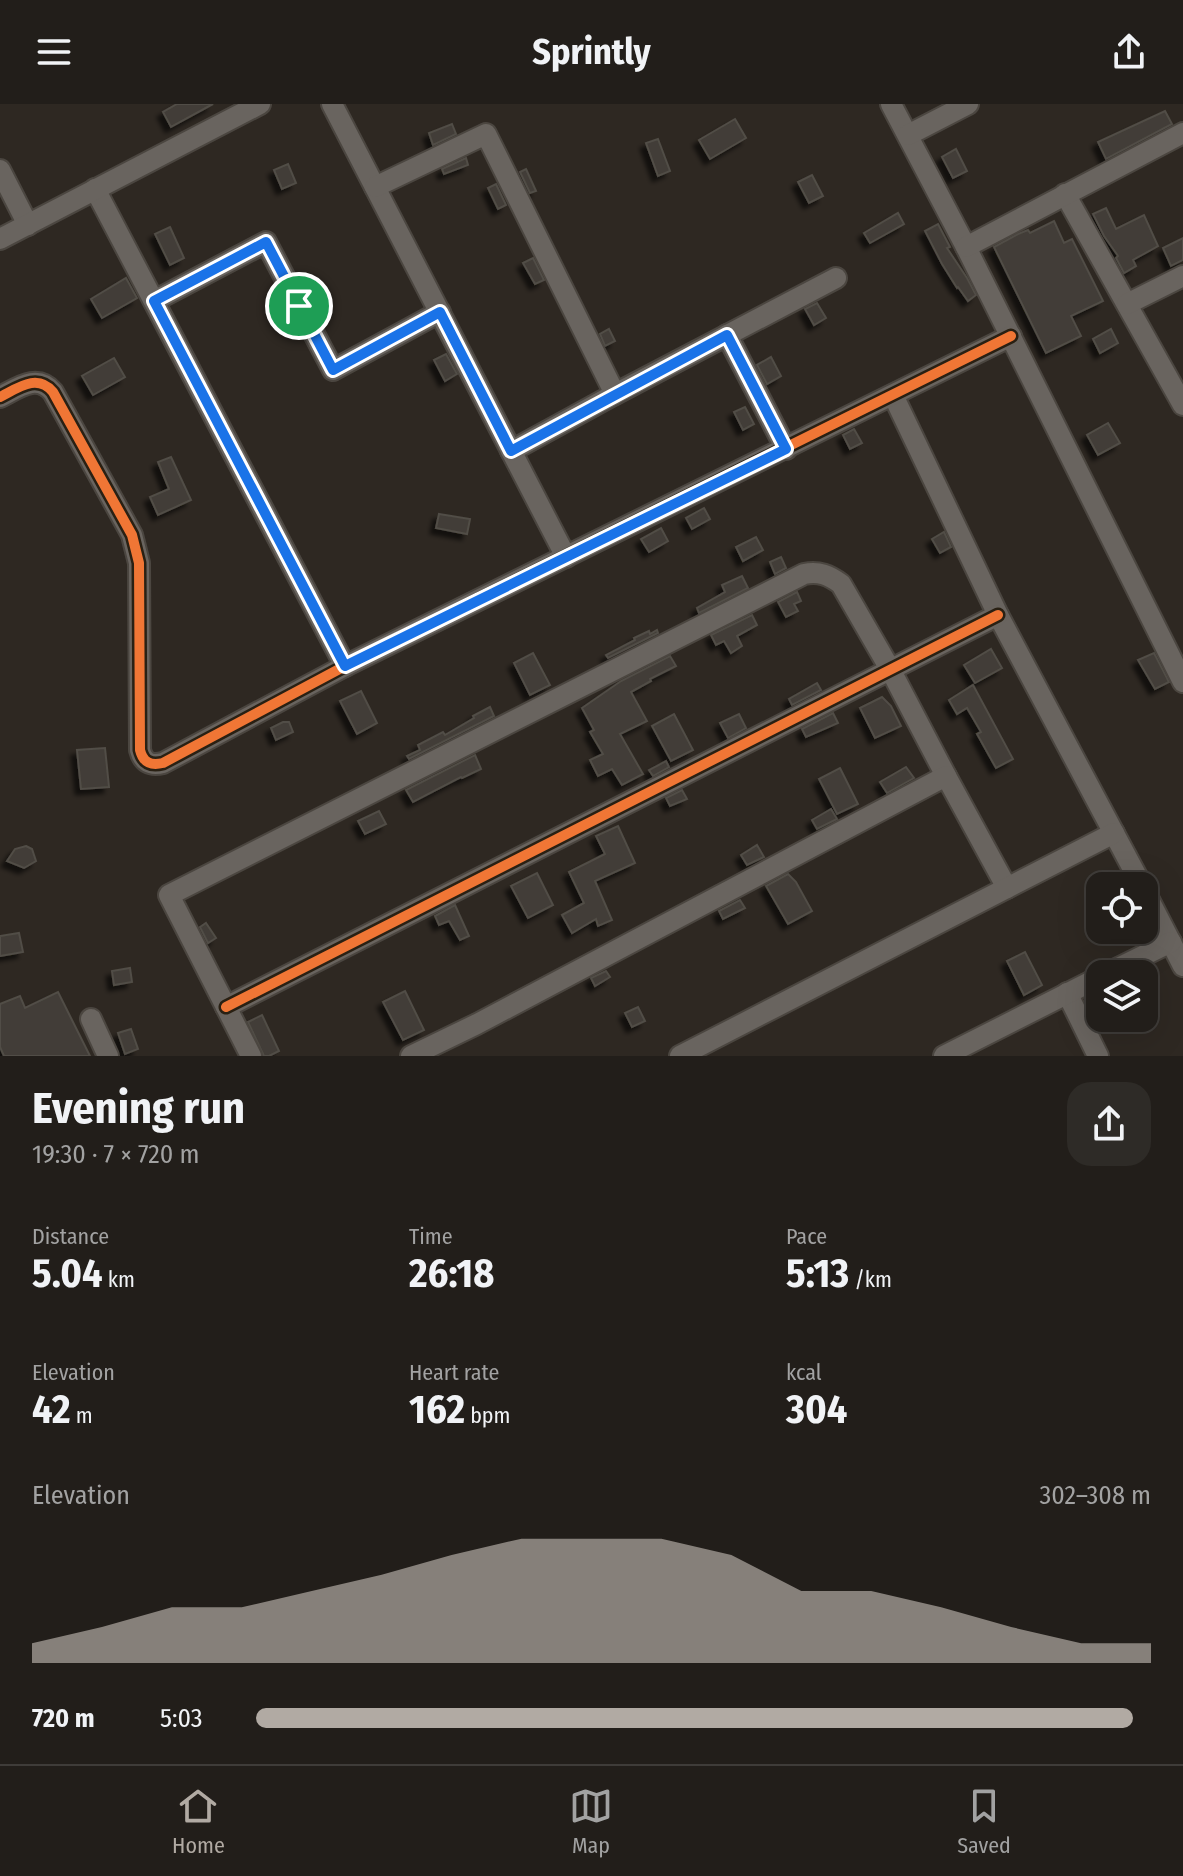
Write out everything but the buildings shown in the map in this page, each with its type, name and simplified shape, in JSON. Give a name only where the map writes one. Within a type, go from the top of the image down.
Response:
[{"type":"street","points":[[0,239],[260,104]]},
{"type":"street","points":[[332,104],[566,557]]},
{"type":"street","points":[[891,104],[1011,336],[1183,682]]},
{"type":"street","points":[[908,135],[968,104]]},
{"type":"street","points":[[966,247],[1183,133]]},
{"type":"street","points":[[375,187],[486,134],[615,394]]},
{"type":"street","points":[[0,170],[28,225]]},
{"type":"street","points":[[95,189],[345,666]]},
{"type":"street","points":[[1065,194],[1183,405]]},
{"type":"street","points":[[154,301],[266,242],[333,370],[440,312]]},
{"type":"street","points":[[1127,304],[1183,276]]},
{"type":"street","points":[[511,451],[836,278]]},
{"type":"street","points":[[727,335],[786,449]]},
{"type":"street","points":[[0,397],[34,381],[48,386],[132,535],[139,570],[140,750],[148,763],[155,765],[345,666],[1011,336]]},
{"type":"street","points":[[893,395],[998,615],[1135,872]]},
{"type":"street","points":[[251,1056],[169,895],[812,572],[832,576],[841,584],[1007,888]]},
{"type":"street","points":[[226,1007],[998,615]]},
{"type":"street","points":[[411,1056],[946,776]]},
{"type":"street","points":[[680,1056],[1114,833]]},
{"type":"street","points":[[1158,917],[1183,966]]},
{"type":"street","points":[[1134,960],[1171,942]]},
{"type":"street","points":[[944,1056],[1086,984]]},
{"type":"street","points":[[1067,993],[1098,1056]]},
{"type":"street","points":[[91,1019],[108,1056]]},
{"type":"cycle path","points":[[0,397],[20,386],[34,383],[47,386],[53,392],[132,535],[139,563],[140,750],[148,762],[158,764],[345,666],[1011,336]]},
{"type":"cycle path","points":[[226,1007],[998,615]]},
{"type":"route","points":[[266,242],[299,306],[333,370],[440,312],[511,451],[727,335],[786,449],[345,666],[154,301],[266,242]]}]
